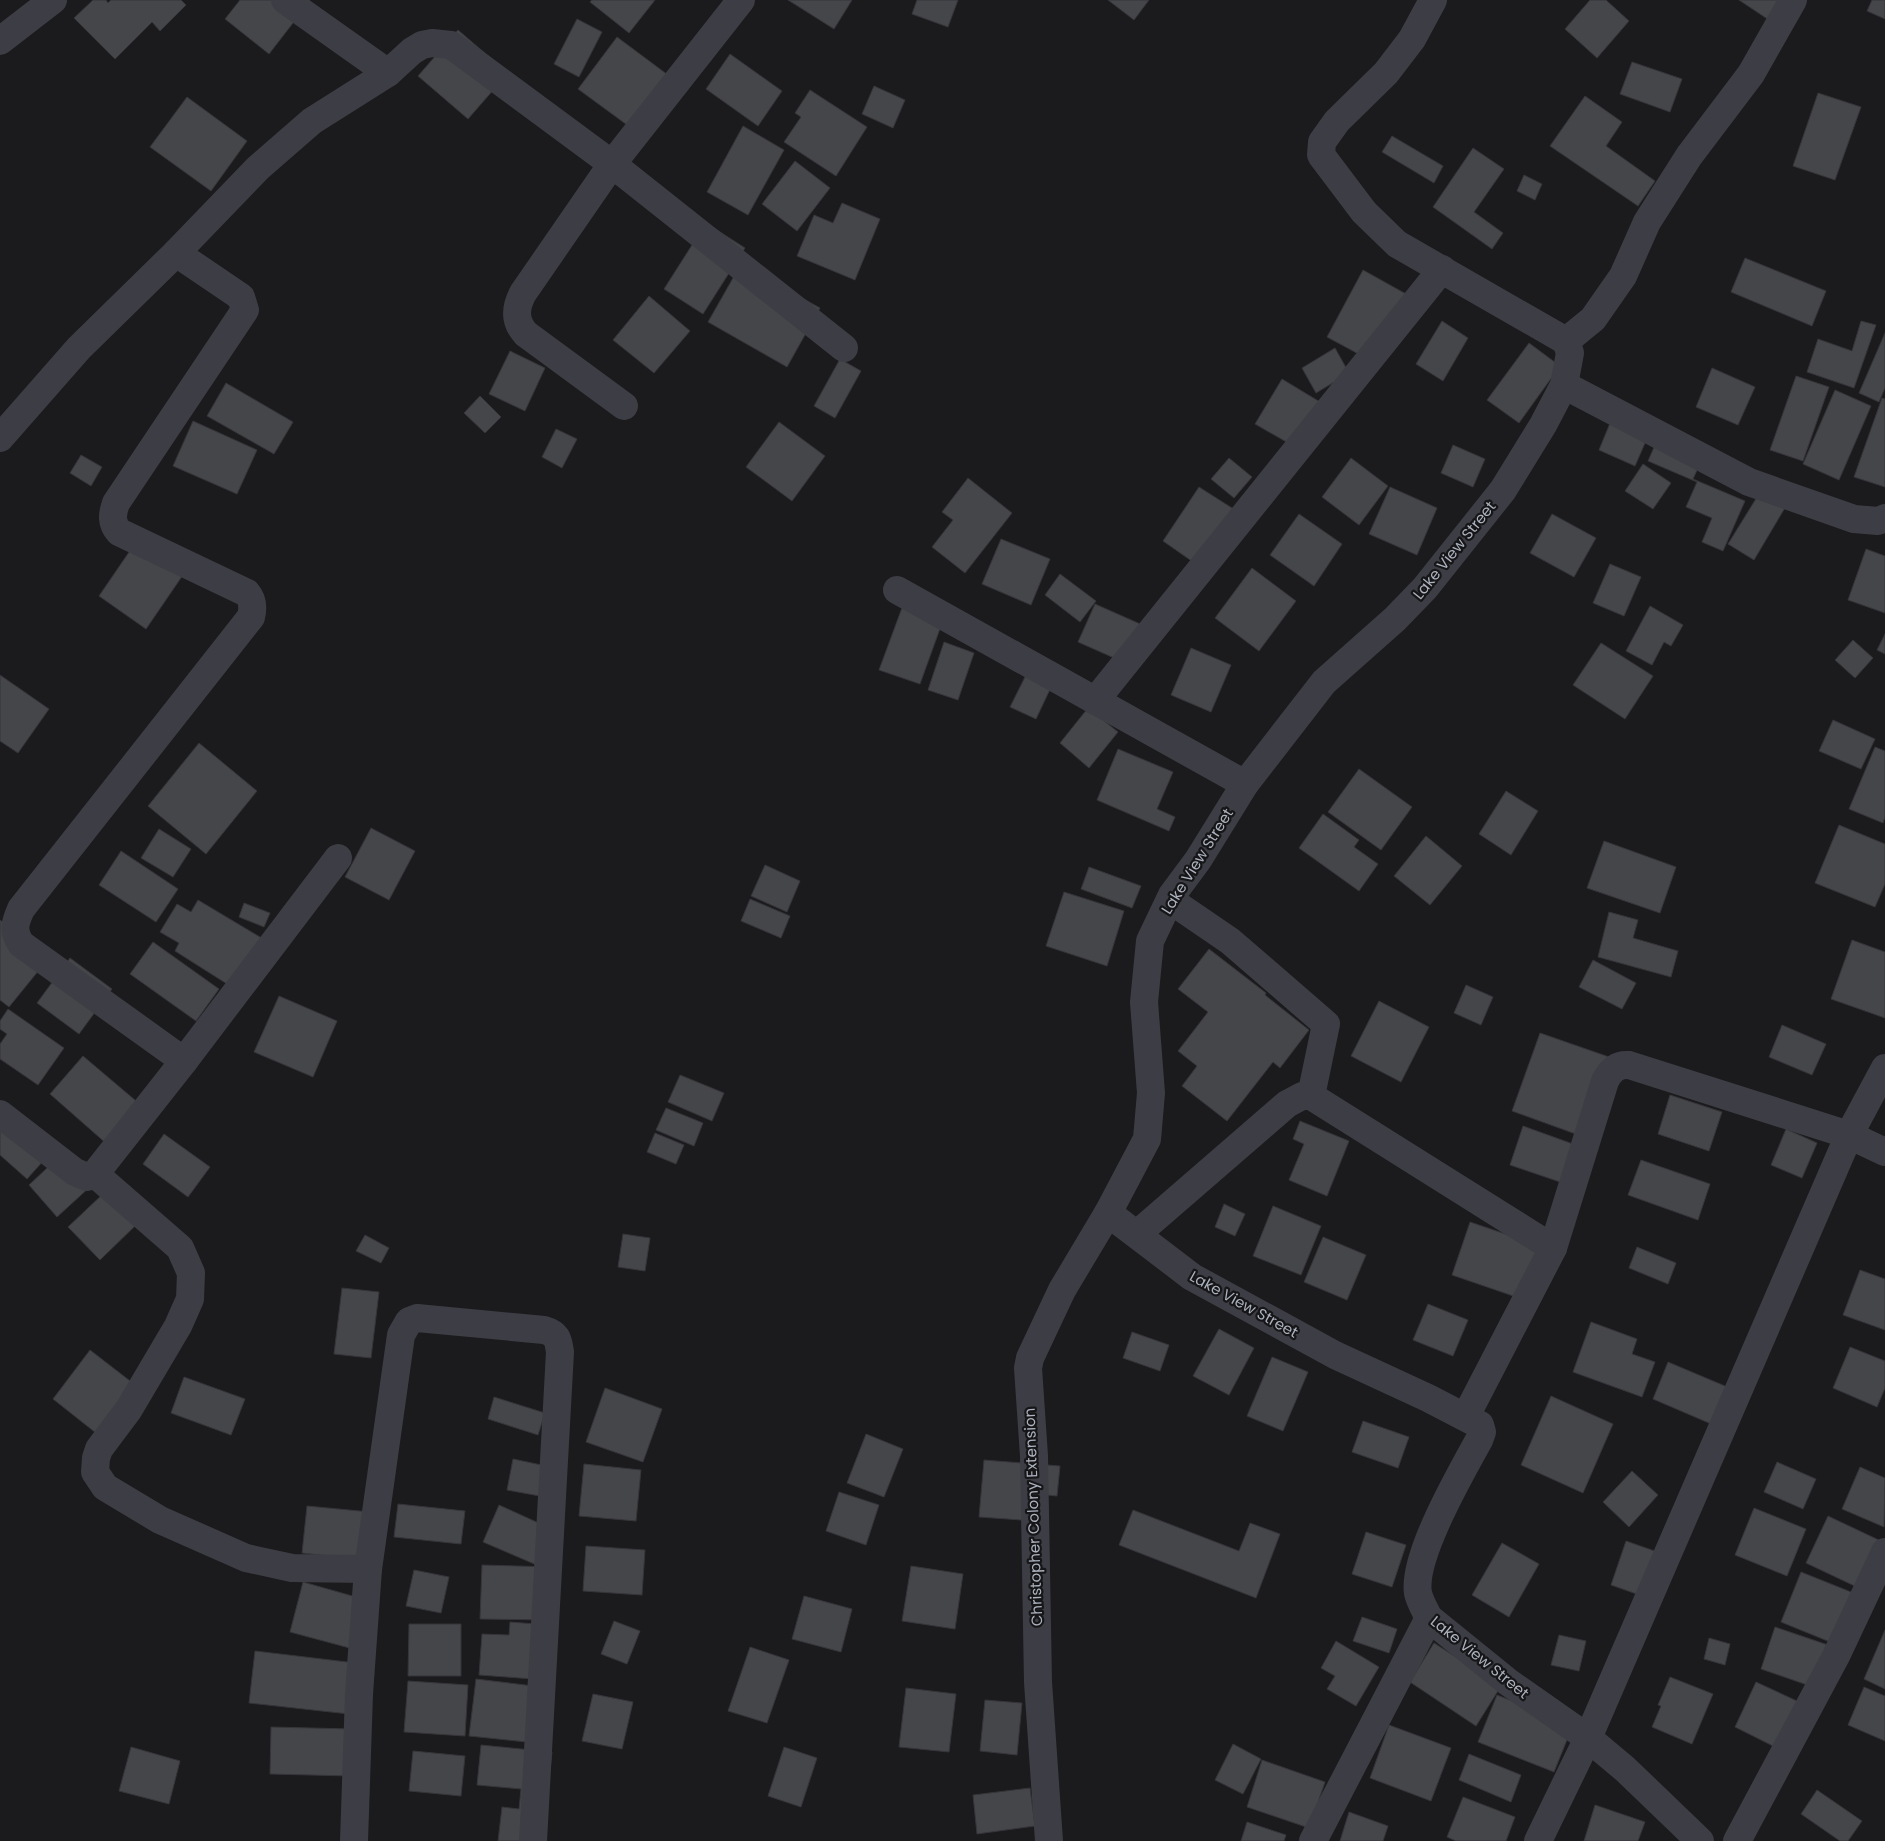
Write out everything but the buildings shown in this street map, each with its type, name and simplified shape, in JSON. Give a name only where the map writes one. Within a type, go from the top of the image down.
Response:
[{"type":"street","points":[[0,41],[53,0]]},
{"type":"street","points":[[285,0],[388,73]]},
{"type":"street","points":[[624,406],[526,334],[520,326],[516,311],[522,293],[612,164],[741,0]]},
{"type":"street","points":[[1432,0],[1412,38],[1386,72],[1343,115],[1327,135],[1322,142],[1320,156],[1364,212],[1397,244],[1566,341],[1593,319],[1623,276],[1647,222],[1690,156],[1752,74],[1793,0]]},
{"type":"street","points":[[0,438],[79,348],[176,253],[258,168],[312,121],[388,73],[412,51],[432,42],[451,45],[612,164],[844,348]]},
{"type":"street","points":[[176,253],[241,298],[245,310],[116,504],[112,514],[113,521],[119,532],[247,593],[252,604],[251,617],[21,909],[14,923],[21,944],[184,1061]]},
{"type":"street","points":[[1095,701],[1442,269]]},
{"type":"street","name":"Lake View Street","points":[[1566,341],[1570,353],[1564,385],[1543,425],[1503,490],[1425,588],[1395,619],[1324,682],[1245,784],[1198,860],[1172,895],[1150,941],[1144,1002],[1151,1093],[1147,1139],[1108,1213],[1192,1277],[1335,1355],[1480,1424],[1482,1432],[1435,1527],[1422,1562],[1418,1592],[1422,1605],[1429,1618],[1508,1682],[1588,1738],[1625,1769],[1700,1841]]},
{"type":"street","points":[[1564,385],[1749,482],[1854,519],[1878,521],[1885,518]]},
{"type":"street","points":[[897,590],[1245,784]]},
{"type":"street","points":[[0,1114],[75,1172],[87,1177],[95,1174],[184,1061],[338,858]]},
{"type":"street","points":[[1170,900],[1230,941],[1326,1024],[1311,1096]]},
{"type":"street","points":[[1466,1416],[1553,1248],[1605,1081],[1608,1075],[1619,1066],[1629,1065],[1849,1135],[1885,1152]]},
{"type":"street","points":[[1538,1841],[1588,1738],[1849,1135],[1885,1068]]},
{"type":"street","points":[[1137,1234],[1286,1104],[1302,1096],[1311,1096],[1553,1248]]},
{"type":"street","points":[[95,1174],[180,1248],[191,1274],[190,1299],[178,1326],[129,1409],[99,1449],[95,1472],[105,1486],[160,1520],[246,1558],[292,1568],[368,1570]]},
{"type":"street","name":"Christopher Colony Extension","points":[[1048,1841],[1038,1682],[1034,1456],[1028,1368],[1030,1358],[1062,1290],[1108,1213]]},
{"type":"street","points":[[354,1841],[359,1694],[368,1570],[401,1336],[405,1325],[417,1318],[544,1330],[555,1334],[558,1338],[560,1352],[533,1841]]},
{"type":"street","points":[[1737,1841],[1836,1656],[1883,1561]]},
{"type":"street","points":[[1312,1841],[1429,1618]]}]
